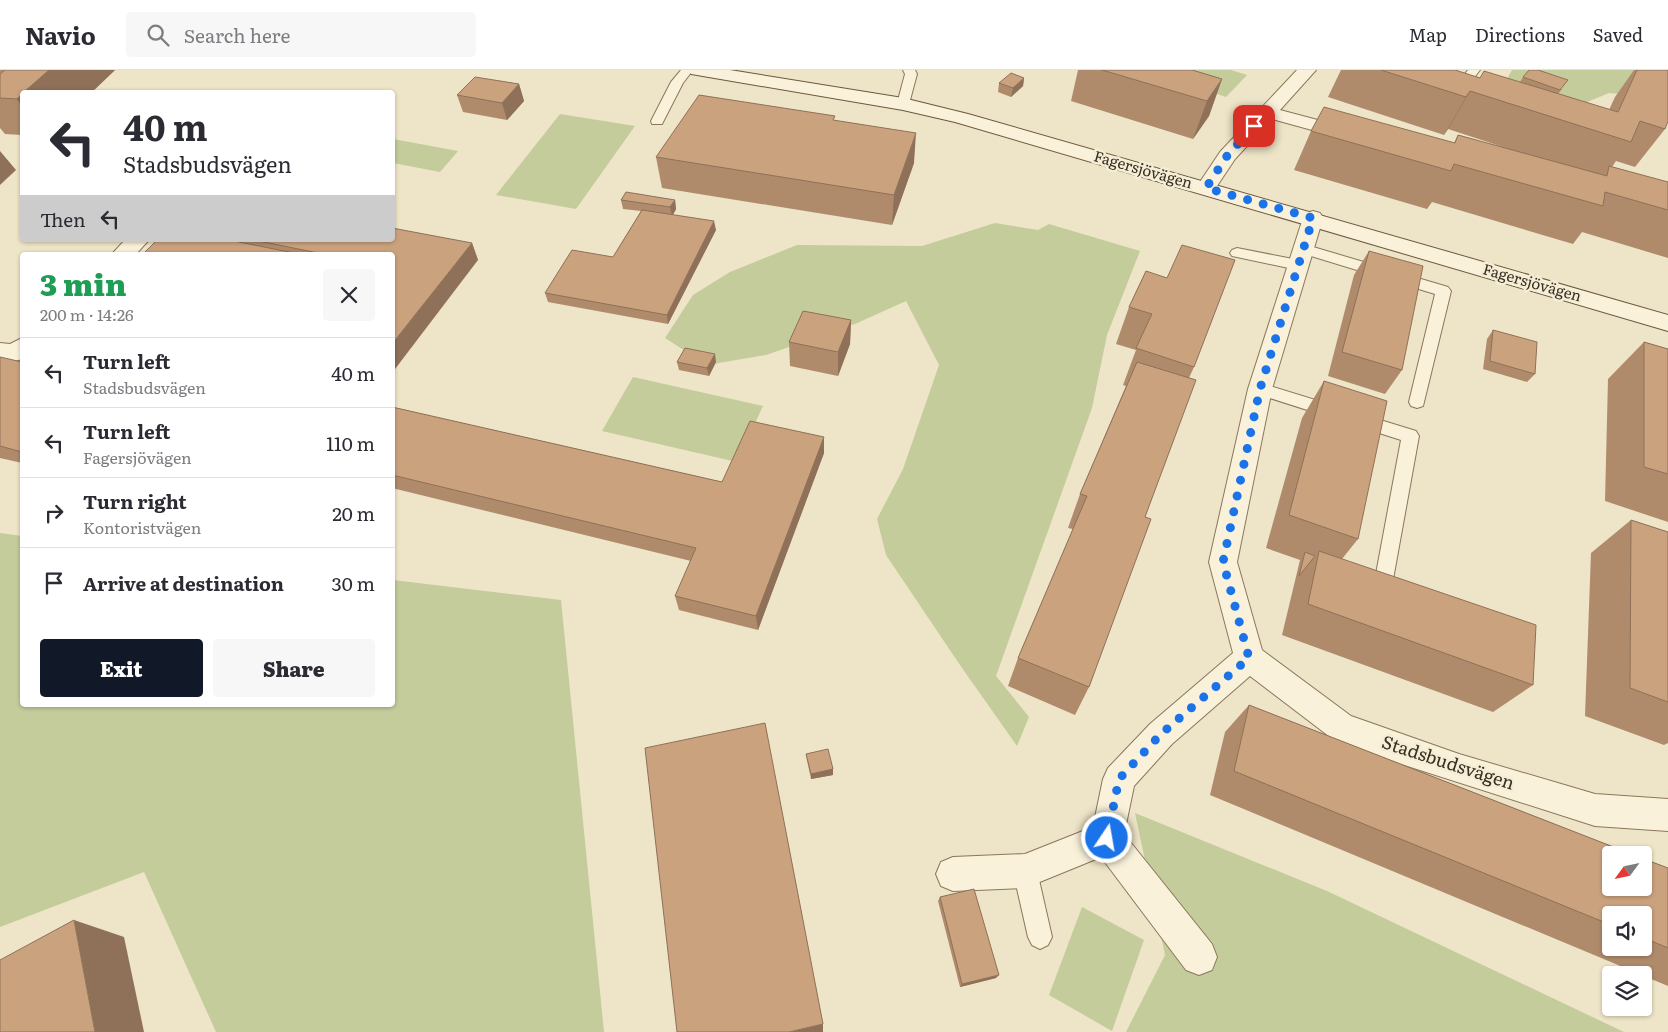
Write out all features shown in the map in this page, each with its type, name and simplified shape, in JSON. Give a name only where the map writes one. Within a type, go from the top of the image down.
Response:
[{"type":"street","name":"Fagersjövägen","points":[[697,70],[903,104],[1082,152],[1313,218],[1668,323]]},
{"type":"street","points":[[1206,188],[1227,156],[1306,70]]},
{"type":"street","points":[[1268,112],[1372,140]]},
{"type":"street","points":[[1199,957],[1107,838],[1119,779],[1161,734],[1249,658],[1223,562],[1260,389],[1313,218]]},
{"type":"street","points":[[125,252],[136,242]]},
{"type":"street","points":[[0,351],[15,353],[20,348]]},
{"type":"street","name":"Stadsbudsvägen","points":[[1249,658],[1342,726],[1358,733],[1459,769],[1595,810],[1668,815]]},
{"type":"street","points":[[953,874],[1025,871],[1107,838]]},
{"type":"lane","points":[[657,121],[677,82],[687,70]]},
{"type":"lane","points":[[903,104],[911,74],[909,70]]},
{"type":"lane","points":[[1441,97],[1450,100],[1474,70]]},
{"type":"lane","points":[[1237,254],[1301,257],[1443,292],[1417,402]]},
{"type":"lane","points":[[1260,389],[1410,436],[1383,590]]},
{"type":"lane","points":[[1025,871],[1040,938]]},
{"type":"green space","points":[[1181,70],[1231,70],[1247,75],[1226,97],[1185,83]]},
{"type":"green space","points":[[1512,70],[1668,70],[1631,95],[1609,93],[1553,116],[1501,90]]},
{"type":"green space","points":[[560,114],[635,126],[576,209],[496,195]]},
{"type":"green space","points":[[395,139],[458,151],[440,172],[395,163]]},
{"type":"green space","points":[[995,223],[1038,230],[1049,224],[1140,251],[1107,335],[1092,408],[996,676],[1029,717],[1017,746],[886,555],[877,519],[903,469],[939,365],[906,301],[855,324],[766,355],[707,365],[665,338],[693,295],[730,272],[797,245],[922,246]]},
{"type":"green space","points":[[633,377],[763,406],[737,462],[602,431]]},
{"type":"green space","points":[[0,533],[20,536],[20,707],[395,707],[395,580],[561,600],[604,1032],[216,1032],[144,872],[0,927]]},
{"type":"green space","points":[[1135,813],[1327,891],[1624,1032],[1126,1032],[1165,955]]},
{"type":"green space","points":[[1082,907],[1144,940],[1112,1031],[1049,995]]},
{"type":"building","points":[[5,70],[49,70],[26,90],[20,90],[20,96],[17,99],[0,98],[0,74]]},
{"type":"building","points":[[1102,70],[1192,70],[1222,79],[1207,101]]},
{"type":"building","points":[[1381,70],[1455,70],[1480,78],[1484,71],[1618,112],[1637,70],[1668,70],[1668,121],[1665,129],[1640,121],[1631,142],[1470,91],[1466,97]]},
{"type":"building","points":[[1529,70],[1538,70],[1568,80],[1560,90],[1523,77]]},
{"type":"building","points":[[1011,73],[1024,78],[1013,88],[999,83]]},
{"type":"building","points":[[475,77],[519,84],[502,103],[457,95]]},
{"type":"building","points":[[699,95],[835,116],[833,120],[916,133],[894,195],[656,157]]},
{"type":"building","points":[[1324,107],[1455,143],[1458,135],[1607,176],[1609,166],[1668,182],[1668,210],[1605,192],[1603,206],[1454,164],[1451,171],[1311,131]]},
{"type":"building","points":[[626,192],[675,200],[670,207],[621,200]]},
{"type":"building","points":[[642,210],[714,221],[667,315],[545,293],[572,250],[613,257]]},
{"type":"building","points":[[395,229],[472,243],[395,340],[395,252],[313,252],[264,242],[395,242]]},
{"type":"building","points":[[155,242],[239,242],[289,252],[145,252]]},
{"type":"building","points":[[1182,245],[1235,260],[1194,367],[1136,348],[1152,314],[1129,307],[1146,271],[1167,278]]},
{"type":"building","points":[[1369,251],[1423,266],[1402,370],[1342,352]]},
{"type":"building","points":[[803,311],[851,320],[838,352],[789,342]]},
{"type":"building","points":[[1493,330],[1537,342],[1535,374],[1490,361]]},
{"type":"building","points":[[1644,342],[1668,349],[1668,474],[1644,467]]},
{"type":"building","points":[[685,348],[715,354],[707,368],[677,362]]},
{"type":"building","points":[[0,357],[20,362],[20,451],[0,446]]},
{"type":"building","points":[[1137,362],[1196,380],[1145,517],[1151,519],[1089,687],[1018,658],[1087,496],[1080,494]]},
{"type":"building","points":[[1324,381],[1387,401],[1358,539],[1289,515]]},
{"type":"building","points":[[395,408],[722,482],[750,421],[824,437],[756,616],[675,596],[696,548],[395,476]]},
{"type":"building","points":[[1631,520],[1668,532],[1668,702],[1630,688]]},
{"type":"building","points":[[1319,551],[1536,625],[1533,685],[1308,604]]},
{"type":"building","points":[[1305,552],[1315,556],[1299,576]]},
{"type":"building","points":[[1249,705],[1611,846],[1602,846],[1602,896],[1652,896],[1652,862],[1668,868],[1668,948],[1652,941],[1652,906],[1602,906],[1602,921],[1234,771]]},
{"type":"building","points":[[765,723],[823,1024],[789,1032],[677,1032],[645,748]]},
{"type":"building","points":[[828,749],[833,769],[811,774],[806,754]]},
{"type":"building","points":[[974,889],[999,975],[962,984],[940,897]]},
{"type":"building","points":[[74,920],[95,1032],[0,1032],[0,960]]},
{"type":"route","points":[[1107,838],[1119,779],[1161,734],[1249,658],[1223,562],[1224,551],[1260,389],[1313,218],[1206,188],[1227,156],[1254,126]]}]
